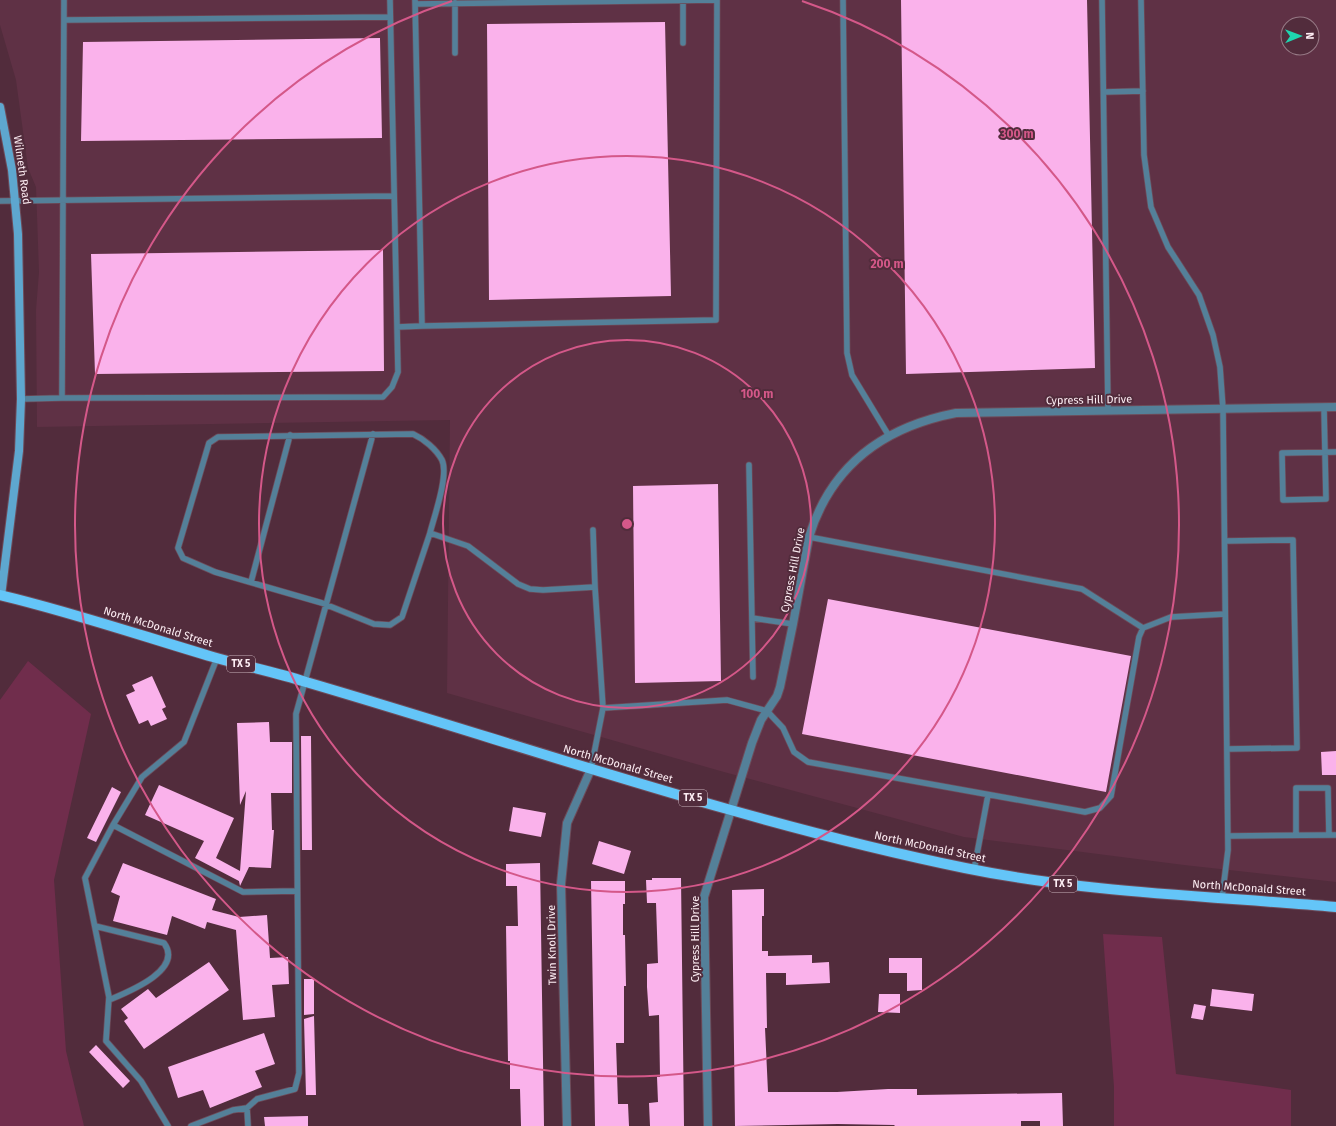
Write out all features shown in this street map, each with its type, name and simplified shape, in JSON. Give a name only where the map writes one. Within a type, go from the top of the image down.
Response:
[{"type":"main road","name":"Wilmeth Road","points":[[0,108],[4,122],[15,201],[20,269],[21,399],[19,450],[0,595]]},
{"type":"main road","name":"North McDonald Street","points":[[0,595],[50,608],[217,658],[305,681],[591,769],[819,834],[974,870],[1063,884],[1336,907]]},
{"type":"street","name":"Cypress Hill Drive","points":[[708,1126],[704,897],[752,743],[780,687],[794,624],[809,537],[817,512],[840,475],[862,454],[889,436],[916,423],[956,413],[1336,407]]},
{"type":"street","name":"Twin Knoll Drive","points":[[567,1126],[561,884],[567,823],[591,769]]},
{"type":"lane","points":[[62,398],[64,0]]},
{"type":"lane","points":[[21,399],[383,397],[392,387],[398,372],[390,0]]},
{"type":"lane","points":[[397,327],[716,320],[717,0],[455,4],[415,2],[422,326]]},
{"type":"lane","points":[[843,0],[847,353],[852,375],[889,436]]},
{"type":"lane","points":[[1102,0],[1108,410]]},
{"type":"lane","points":[[1141,0],[1144,155],[1151,207],[1168,246],[1199,294],[1213,335],[1220,368],[1223,409],[1228,836],[1228,850],[1222,898]]},
{"type":"lane","points":[[683,1],[683,43]]},
{"type":"lane","points":[[455,4],[455,53]]},
{"type":"lane","points":[[64,20],[390,17]]},
{"type":"lane","points":[[1104,92],[1143,91]]},
{"type":"lane","points":[[0,201],[394,196]]},
{"type":"lane","points":[[1324,408],[1325,452],[1326,499],[1283,500],[1282,453],[1325,452],[1336,452]]},
{"type":"lane","points":[[191,1126],[233,1110],[247,1108],[257,1099],[295,1089],[299,1073],[296,714],[373,434]]},
{"type":"lane","points":[[373,434],[413,434],[423,439],[442,461],[443,487],[430,533],[402,617],[390,625],[374,624],[326,604],[215,572],[183,558],[178,548],[209,443],[218,437],[373,434]]},
{"type":"lane","points":[[251,582],[290,435]]},
{"type":"lane","points":[[749,465],[752,678]]},
{"type":"lane","points":[[591,769],[603,708],[595,587],[593,530]]},
{"type":"lane","points":[[430,533],[468,546],[518,584],[530,589],[543,590],[595,587]]},
{"type":"lane","points":[[809,537],[1082,589],[1143,628]]},
{"type":"lane","points":[[1225,540],[1293,540],[1297,748],[1227,749]]},
{"type":"lane","points":[[603,708],[727,700],[767,711],[783,728],[794,752],[808,762],[1086,812],[1100,808],[1111,796],[1139,637],[1143,628],[1171,618],[1225,614]]},
{"type":"lane","points":[[752,618],[794,624]]},
{"type":"lane","points":[[168,1126],[141,1081],[106,1041],[109,1000],[85,878],[113,825],[142,777],[184,742],[217,658]]},
{"type":"lane","points":[[1296,835],[1296,788],[1328,788],[1329,835]]},
{"type":"lane","points":[[974,870],[988,795]]},
{"type":"lane","points":[[113,825],[243,892],[297,891]]},
{"type":"lane","points":[[1228,836],[1336,835]]},
{"type":"lane","points":[[95,926],[164,943],[168,948],[169,957],[163,970],[132,990],[109,1000]]},
{"type":"lane","points":[[247,1108],[248,1126]]},
{"type":"shaded area","points":[[0,0],[1336,0],[1336,882],[1184,865],[964,837],[724,772],[447,693],[450,420],[37,427],[36,310],[39,272],[36,187],[28,168],[16,80],[0,25]]},
{"type":"shaded area","points":[[28,661],[91,714],[54,880],[66,1051],[84,1126],[0,1126],[0,700]]},
{"type":"shaded area","points":[[1103,934],[1162,937],[1176,1074],[1291,1090],[1291,1126],[1114,1126],[1114,1087]]},
{"type":"building","points":[[901,0],[1087,0],[1095,368],[906,374]]},
{"type":"building","points":[[665,22],[671,296],[489,300],[487,24]]},
{"type":"building","points":[[380,38],[382,138],[81,141],[83,42]]},
{"type":"building","points":[[383,250],[384,371],[95,374],[91,254]]},
{"type":"building","points":[[718,484],[721,681],[635,683],[633,486]]},
{"type":"building","points":[[828,599],[1131,656],[1106,792],[802,734]]},
{"type":"building","points":[[152,676],[166,707],[162,709],[167,719],[151,726],[148,720],[139,724],[126,695],[135,691],[132,685]]},
{"type":"building","points":[[269,722],[270,742],[292,742],[292,793],[271,793],[272,830],[274,830],[271,868],[249,867],[240,886],[239,881],[195,858],[204,841],[145,815],[159,785],[234,818],[216,858],[240,871],[246,791],[240,805],[237,723]]},
{"type":"building","points":[[301,736],[311,736],[312,850],[302,850]]},
{"type":"building","points":[[1336,751],[1336,775],[1322,775],[1321,752]]},
{"type":"building","points":[[112,787],[121,792],[96,842],[87,838]]},
{"type":"building","points":[[513,807],[546,813],[541,837],[509,831]]},
{"type":"building","points":[[599,841],[631,851],[624,874],[592,864]]},
{"type":"building","points":[[123,863],[216,899],[212,910],[239,917],[267,915],[270,958],[288,957],[289,984],[272,985],[275,1017],[243,1020],[236,930],[207,922],[205,929],[172,916],[167,935],[113,921],[120,896],[111,892]]},
{"type":"building","points":[[540,863],[544,1126],[521,1126],[520,1089],[510,1089],[510,1061],[508,1061],[506,926],[518,926],[517,886],[506,886],[506,864]]},
{"type":"building","points":[[652,878],[681,878],[684,1126],[650,1126],[649,1103],[658,1102],[657,1077],[660,1077],[659,1015],[649,1016],[647,987],[647,964],[658,963],[656,903],[647,903],[646,880],[652,880]]},
{"type":"building","points":[[591,881],[625,881],[625,904],[623,904],[626,986],[624,986],[624,1043],[616,1043],[618,1104],[628,1104],[629,1126],[595,1126]]},
{"type":"building","points":[[764,889],[762,951],[768,951],[768,956],[812,955],[812,963],[829,962],[830,983],[786,985],[786,973],[766,973],[767,1028],[765,1028],[768,1092],[837,1092],[917,1089],[917,1095],[1062,1093],[1063,1126],[1040,1126],[1040,1121],[1021,1121],[1021,1126],[895,1126],[838,1124],[735,1126],[732,890]]},
{"type":"building","points":[[889,958],[922,958],[922,990],[907,991],[907,973],[889,973]]},
{"type":"building","points":[[209,962],[229,990],[144,1049],[124,1021],[128,1018],[121,1009],[148,989],[156,998]]},
{"type":"building","points":[[304,979],[314,979],[314,1014],[304,1015]]},
{"type":"building","points":[[1212,989],[1254,994],[1252,1011],[1210,1006]]},
{"type":"building","points":[[879,994],[900,994],[900,1013],[878,1012]]},
{"type":"building","points":[[1194,1004],[1206,1006],[1203,1020],[1191,1018]]},
{"type":"building","points":[[314,1016],[316,1095],[306,1095],[304,1019]]},
{"type":"building","points":[[264,1033],[275,1064],[255,1071],[262,1087],[210,1108],[203,1090],[178,1098],[168,1067]]},
{"type":"building","points":[[96,1045],[130,1081],[123,1088],[89,1052]]},
{"type":"building","points":[[308,1116],[308,1126],[265,1126],[264,1117]]}]
